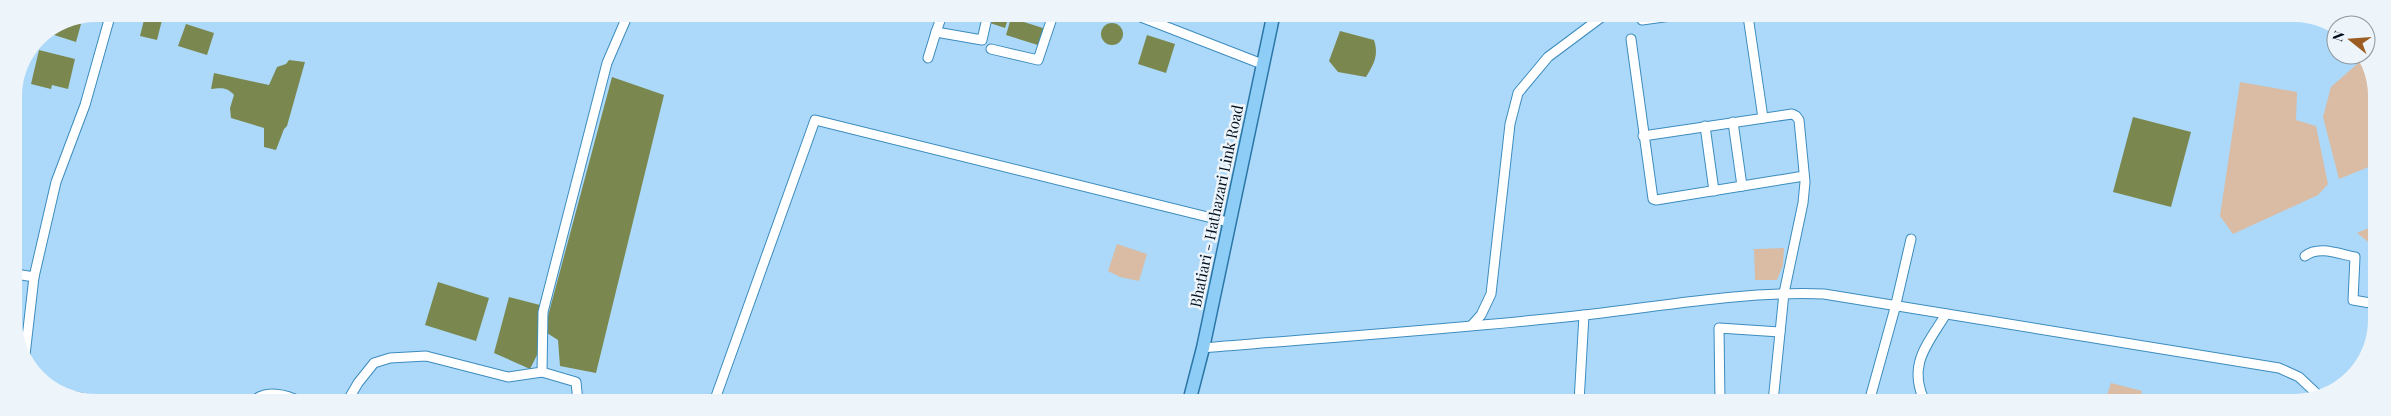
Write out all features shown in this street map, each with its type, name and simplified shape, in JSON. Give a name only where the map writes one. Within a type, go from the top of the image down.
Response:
[{"type":"main road","name":"Bhatiari - Hathazari Link Road","points":[[1191,394],[1203,348],[1228,222],[1272,23]]},
{"type":"street","points":[[27,345],[34,277],[56,182],[86,105],[108,23]]},
{"type":"street","points":[[542,372],[543,312],[607,63],[624,23]]},
{"type":"street","points":[[928,58],[939,23]]},
{"type":"street","points":[[936,32],[982,40],[986,23]]},
{"type":"street","points":[[991,49],[1038,60],[1050,23]]},
{"type":"street","points":[[1156,23],[1262,64]]},
{"type":"street","points":[[1472,325],[1481,315],[1491,294],[1510,124],[1518,93],[1548,57],[1594,23]]},
{"type":"street","points":[[1749,23],[1763,118]]},
{"type":"street","points":[[1631,39],[1653,199],[1804,176]]},
{"type":"street","points":[[1644,136],[1792,114],[1796,116],[1804,176],[1803,203],[1784,292],[1774,394]]},
{"type":"street","points":[[717,394],[816,120],[1228,222]]},
{"type":"street","points":[[1733,122],[1742,186]]},
{"type":"street","points":[[1705,126],[1714,191]]},
{"type":"street","points":[[1871,394],[1895,308],[1911,239]]},
{"type":"street","points":[[2305,256],[2311,251],[2321,250],[2356,257],[2353,300],[2368,303]]},
{"type":"street","points":[[23,275],[34,277]]},
{"type":"street","points":[[1203,348],[1584,315],[1683,302],[1784,292],[1824,294],[1895,308],[1946,314],[2279,368],[2299,377],[2314,391]]},
{"type":"street","points":[[1921,394],[1918,388],[1917,364],[1946,314]]},
{"type":"street","points":[[1579,394],[1584,315]]},
{"type":"street","points":[[1720,394],[1719,328],[1780,332]]},
{"type":"street","points":[[351,394],[374,363],[390,358],[426,356],[508,376],[542,372],[576,382],[577,394]]},
{"type":"shaded area","points":[[143,23],[161,23],[157,40],[140,36]]},
{"type":"shaded area","points":[[990,23],[1007,23],[1005,28]]},
{"type":"shaded area","points":[[1010,23],[1027,23],[1046,29],[1041,46],[1006,35]]},
{"type":"shaded area","points":[[1108,23],[1116,23],[1123,30],[1123,38],[1116,45],[1108,45],[1101,38],[1101,30]]},
{"type":"shaded area","points":[[81,24],[76,42],[55,35],[68,28]]},
{"type":"shaded area","points":[[186,24],[214,33],[207,55],[178,46]]},
{"type":"shaded area","points":[[1340,31],[1374,40],[1375,59],[1366,77],[1338,72],[1329,61]]},
{"type":"shaded area","points":[[1147,35],[1175,44],[1166,73],[1138,64]]},
{"type":"shaded area","points":[[39,50],[75,59],[68,89],[52,85],[51,89],[31,84]]},
{"type":"shaded area","points":[[289,60],[305,62],[287,126],[276,150],[264,147],[264,128],[231,118],[230,108],[234,95],[231,92],[218,88],[211,89],[214,73],[269,85],[277,67],[286,64]]},
{"type":"shaded area","points":[[2356,65],[2361,65],[2367,82],[2368,97],[2368,167],[2339,179],[2323,117],[2331,87]]},
{"type":"shaded area","points":[[612,77],[664,95],[596,373],[560,366],[558,340],[547,333],[548,316]]},
{"type":"shaded area","points":[[2240,82],[2297,92],[2296,120],[2316,126],[2328,184],[2318,195],[2233,234],[2220,216]]},
{"type":"shaded area","points":[[2133,117],[2191,132],[2171,207],[2113,192]]},
{"type":"shaded area","points":[[2368,228],[2368,242],[2357,233]]},
{"type":"shaded area","points":[[1117,244],[1147,254],[1139,281],[1120,277],[1108,271]]},
{"type":"shaded area","points":[[1784,248],[1783,265],[1777,280],[1755,280],[1754,249]]},
{"type":"shaded area","points":[[438,282],[489,298],[476,341],[425,325]]},
{"type":"shaded area","points":[[509,297],[540,305],[537,355],[530,369],[494,353]]},
{"type":"shaded area","points":[[2111,383],[2142,391],[2141,394],[2107,394]]}]
